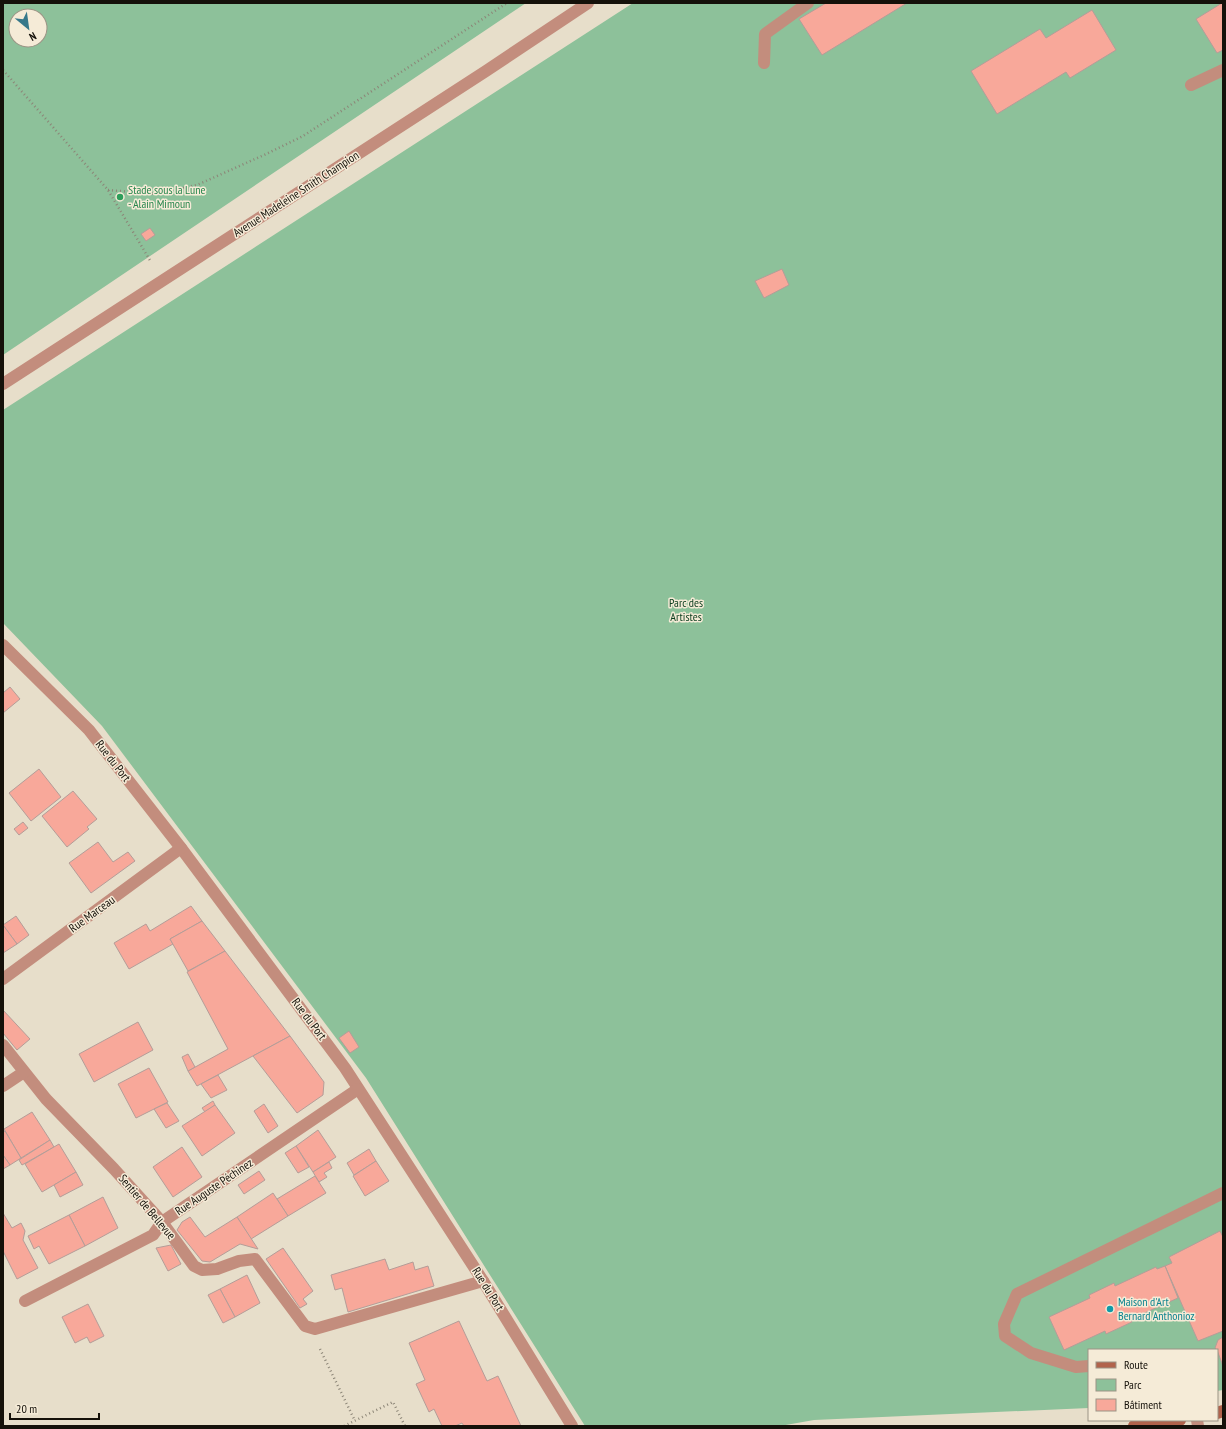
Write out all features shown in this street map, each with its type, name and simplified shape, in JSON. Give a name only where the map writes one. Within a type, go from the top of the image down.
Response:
[{"type":"main road","points":[[1134,1426],[1168,1421]]},
{"type":"street","name":"Avenue Madeleine Smith Champion","points":[[3,384],[486,71],[588,3]]},
{"type":"street","points":[[764,62],[765,34],[808,3]]},
{"type":"street","points":[[1191,85],[1223,70]]},
{"type":"street","name":"Rue du Port","points":[[3,645],[89,730],[181,848],[345,1068],[483,1281],[572,1426]]},
{"type":"street","name":"Rue Marceau","points":[[3,979],[181,848]]},
{"type":"street","name":"Sentier de Bellevue","points":[[3,1045],[46,1099],[114,1169],[162,1222],[194,1266],[202,1270],[218,1268],[240,1261],[256,1259],[305,1326],[310,1328]]},
{"type":"street","points":[[3,1086],[24,1072]]},
{"type":"street","name":"Rue Auguste Péchinez","points":[[25,1301],[153,1234],[162,1222],[358,1089]]},
{"type":"street","points":[[1088,1366],[1076,1367],[1031,1353],[1005,1336],[1004,1324],[1018,1294],[1223,1193]]},
{"type":"street","points":[[310,1328],[315,1330],[483,1281]]},
{"type":"path","points":[[108,190],[155,194],[197,185],[264,155],[302,136],[507,3]]},
{"type":"path","points":[[3,70],[108,190],[162,282]]},
{"type":"path","points":[[310,1328],[355,1421]]},
{"type":"path","points":[[344,1426],[393,1402],[405,1426]]},
{"type":"green space","name":"Stade sous la Lune - Alain Mimoun","points":[[3,3],[526,3],[3,355]]},
{"type":"green space","name":"Parc des Artistes","points":[[633,3],[1223,3],[1223,1390],[1218,1391],[1218,1349],[1088,1349],[1088,1408],[814,1420],[780,1426],[585,1426],[366,1078],[102,726],[3,623],[3,410]]},
{"type":"building","points":[[826,3],[907,3],[822,55],[799,19]]},
{"type":"building","points":[[1222,3],[1223,50],[1217,53],[1196,19]]},
{"type":"building","points":[[1092,10],[1116,50],[1070,78],[1066,72],[997,114],[971,71],[1040,29],[1046,38]]},
{"type":"building","points":[[150,228],[155,235],[146,241],[141,234]]},
{"type":"building","points":[[782,269],[789,285],[764,298],[755,281]]},
{"type":"building","points":[[10,687],[20,699],[3,713],[3,693]]},
{"type":"building","points":[[39,769],[61,797],[31,821],[9,793]]},
{"type":"building","points":[[73,791],[97,819],[87,827],[89,829],[67,847],[42,816]]},
{"type":"building","points":[[23,822],[28,828],[19,835],[14,829]]},
{"type":"building","points":[[98,842],[113,862],[128,852],[135,861],[91,893],[69,863]]},
{"type":"building","points":[[191,906],[202,921],[170,939],[173,944],[129,969],[114,943],[146,924],[150,931]]},
{"type":"building","points":[[16,916],[29,935],[17,944],[3,925]]},
{"type":"building","points":[[202,921],[225,951],[188,971],[170,939]]},
{"type":"building","points":[[3,925],[17,944],[3,953]]},
{"type":"building","points":[[225,951],[290,1036],[197,1086],[188,1071],[228,1049],[187,972]]},
{"type":"building","points":[[3,1010],[30,1039],[17,1050],[3,1033]]},
{"type":"building","points":[[138,1022],[153,1050],[94,1082],[79,1054]]},
{"type":"building","points":[[349,1031],[359,1047],[350,1053],[339,1038]]},
{"type":"building","points":[[290,1036],[324,1082],[323,1095],[297,1113],[253,1056]]},
{"type":"building","points":[[188,1054],[195,1067],[188,1071],[182,1057]]},
{"type":"building","points":[[149,1068],[168,1102],[136,1118],[118,1084]]},
{"type":"building","points":[[218,1075],[227,1090],[211,1098],[201,1084]]},
{"type":"building","points":[[213,1101],[215,1105],[205,1112],[202,1108]]},
{"type":"building","points":[[167,1103],[179,1121],[166,1128],[154,1109]]},
{"type":"building","points":[[264,1104],[278,1126],[268,1133],[254,1111]]},
{"type":"building","points":[[215,1105],[235,1133],[202,1156],[182,1126]]},
{"type":"building","points":[[32,1112],[50,1140],[21,1158],[4,1129]]},
{"type":"building","points":[[318,1130],[336,1157],[313,1172],[296,1146]]},
{"type":"building","points":[[5,1131],[21,1158],[10,1165],[3,1155],[3,1132]]},
{"type":"building","points":[[50,1140],[54,1147],[22,1165],[19,1160]]},
{"type":"building","points":[[59,1144],[76,1172],[42,1192],[25,1164]]},
{"type":"building","points":[[296,1146],[309,1167],[298,1173],[285,1153]]},
{"type":"building","points":[[182,1147],[202,1177],[173,1197],[153,1167]]},
{"type":"building","points":[[369,1149],[376,1161],[354,1175],[347,1163]]},
{"type":"building","points":[[3,1155],[10,1165],[3,1169]]},
{"type":"building","points":[[376,1161],[389,1181],[365,1196],[353,1176]]},
{"type":"building","points":[[329,1162],[332,1168],[324,1173],[327,1177],[319,1182],[313,1172]]},
{"type":"building","points":[[259,1171],[265,1180],[244,1194],[238,1185]]},
{"type":"building","points":[[76,1172],[83,1185],[60,1197],[54,1185]]},
{"type":"building","points":[[315,1176],[326,1193],[288,1216],[277,1199]]},
{"type":"building","points":[[273,1193],[288,1216],[251,1239],[237,1217]]},
{"type":"building","points":[[103,1197],[118,1228],[85,1246],[69,1215]]},
{"type":"building","points":[[3,1213],[12,1228],[21,1223],[25,1231],[23,1240],[38,1268],[17,1279],[3,1251]]},
{"type":"building","points":[[69,1215],[85,1246],[49,1264],[39,1246],[34,1249],[28,1236]]},
{"type":"building","points":[[190,1217],[205,1237],[237,1217],[258,1249],[240,1244],[210,1262],[202,1261],[177,1230],[182,1222]]},
{"type":"building","points":[[1220,1231],[1223,1237],[1223,1331],[1198,1341],[1165,1266],[1172,1263],[1169,1257]]},
{"type":"building","points":[[171,1245],[181,1264],[168,1271],[156,1248]]},
{"type":"building","points":[[283,1248],[313,1291],[303,1299],[307,1304],[300,1308],[266,1259]]},
{"type":"building","points":[[385,1259],[389,1270],[413,1262],[415,1270],[428,1266],[434,1286],[348,1312],[342,1288],[335,1290],[331,1275]]},
{"type":"building","points":[[1165,1266],[1178,1298],[1131,1319],[1132,1322],[1106,1334],[1105,1331],[1064,1350],[1049,1317],[1090,1298],[1089,1295],[1114,1283],[1115,1286],[1156,1267],[1157,1269]]},
{"type":"building","points":[[247,1275],[260,1303],[235,1317],[220,1289]]},
{"type":"building","points":[[220,1289],[235,1317],[223,1323],[208,1295]]},
{"type":"building","points":[[88,1304],[104,1336],[90,1343],[87,1337],[75,1343],[62,1317]]},
{"type":"building","points":[[459,1321],[487,1381],[498,1376],[521,1426],[464,1426],[462,1423],[455,1426],[442,1426],[434,1409],[429,1412],[416,1384],[425,1380],[409,1343]]},
{"type":"building","points":[[1223,1337],[1223,1366],[1218,1349],[1215,1348],[1218,1340]]},
{"type":"place","name":"Stade sous la Lune - Alain Mimoun","points":[[120,197]]},
{"type":"place","name":"Maison d'Art Bernard Anthonioz","points":[[1110,1309]]}]
